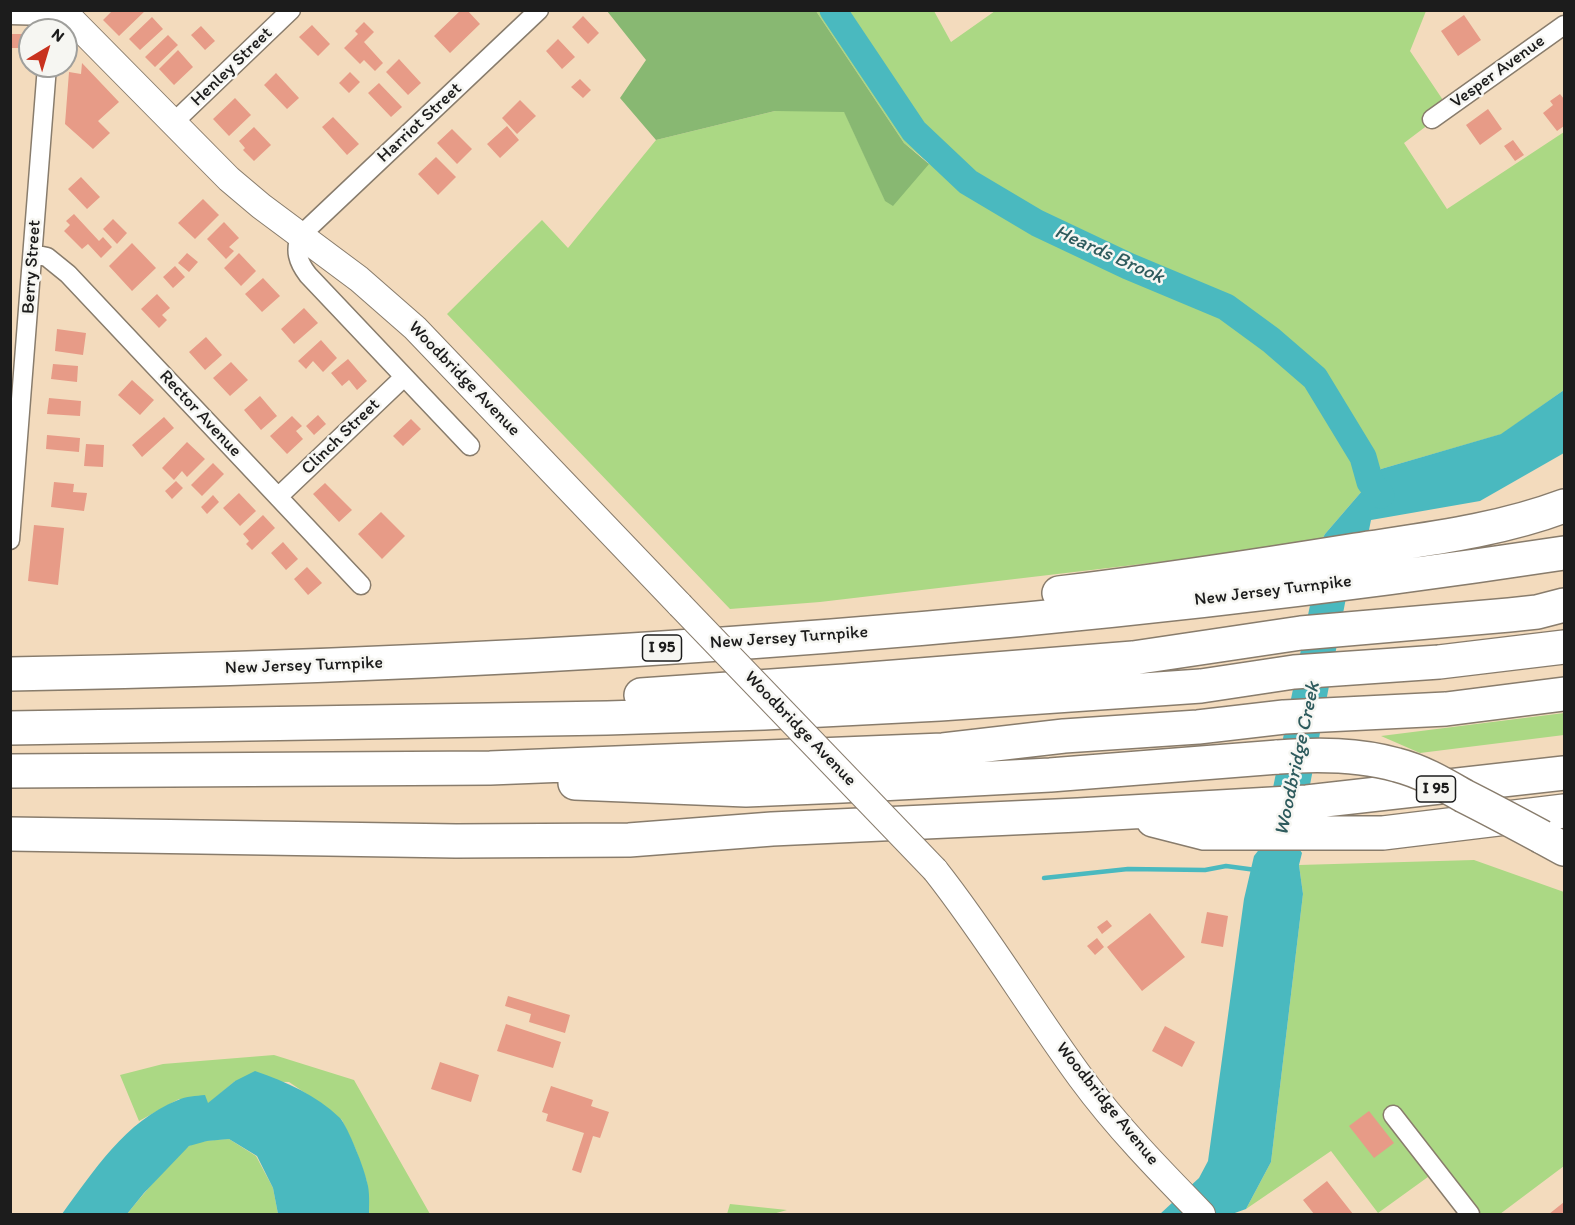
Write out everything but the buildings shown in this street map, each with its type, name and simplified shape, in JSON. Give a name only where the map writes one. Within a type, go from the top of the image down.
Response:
[{"type":"highway","points":[[1316,571],[1358,550],[1496,528],[1534,518],[1564,506]]},
{"type":"highway","name":"New Jersey Turnpike","points":[[10,674],[475,659],[761,640],[1074,614],[1316,571],[1352,582],[1564,553]]},
{"type":"highway","points":[[184,726],[365,711],[685,692],[1132,658],[1301,633],[1509,615],[1564,605]]},
{"type":"highway","points":[[10,729],[764,713],[1054,697],[1201,686],[1294,672],[1439,662],[1564,647]]},
{"type":"highway","points":[[10,771],[490,768],[943,750],[1064,736],[1198,727],[1284,717],[1446,709],[1564,694]]},
{"type":"highway","points":[[490,768],[542,782],[746,790],[1050,775],[1311,755],[1340,756],[1369,759],[1423,773],[1553,843]]},
{"type":"highway","name":"I 95","points":[[1306,817],[1564,773]]},
{"type":"highway","points":[[10,834],[456,841],[629,840],[772,829],[1125,813],[1204,832],[1263,819],[1306,817],[1383,833],[1564,812]]},
{"type":"street","name":"Henley Street","points":[[172,124],[291,10]]},
{"type":"street","name":"Harriot Street","points":[[301,235],[539,10]]},
{"type":"street","points":[[10,15],[54,17]]},
{"type":"street","name":"Woodbridge Avenue","points":[[54,17],[229,179],[359,279],[415,328],[934,870],[982,932],[1082,1078],[1131,1139],[1202,1215]]},
{"type":"street","name":"Vesper Avenue","points":[[1432,119],[1564,25]]},
{"type":"street","name":"Berry Street","points":[[10,540],[18,355],[33,254],[46,78]]},
{"type":"street","points":[[301,235],[297,250],[304,270],[470,446]]},
{"type":"street","name":"Rector Avenue","points":[[33,254],[46,257],[68,274],[362,585]]},
{"type":"street","name":"Clinch Street","points":[[278,497],[404,377]]},
{"type":"street","points":[[1393,1115],[1470,1215]]},
{"type":"green space","points":[[607,11],[816,11],[904,143],[929,164],[893,206],[885,201],[844,112],[775,111],[656,140],[620,98],[646,60]]},
{"type":"green space","points":[[816,11],[934,11],[951,42],[995,11],[1426,11],[1410,51],[1449,109],[1404,143],[1447,209],[1564,132],[1564,390],[1502,434],[1381,469],[1325,534],[1320,543],[820,602],[730,609],[447,314],[542,220],[568,248],[656,140],[775,111],[844,111],[885,200],[929,163],[904,143]]},
{"type":"green space","points":[[1564,713],[1564,735],[1420,753],[1381,736]]},
{"type":"green space","points":[[1474,860],[1564,892],[1564,1166],[1500,1214],[1476,1214],[1439,1169],[1378,1213],[1331,1151],[1246,1209],[1271,1162],[1303,894],[1299,865]]},
{"type":"green space","points":[[274,1055],[354,1080],[430,1214],[369,1214],[367,1182],[342,1120],[289,1082],[235,1081],[208,1104],[179,1099],[139,1121],[120,1075],[163,1064]]},
{"type":"green space","points":[[229,1139],[256,1156],[273,1188],[278,1214],[127,1214],[185,1149],[200,1142]]},
{"type":"green space","points":[[730,1204],[787,1210],[773,1214],[727,1214]]},
{"type":"water","name":"Woodbridge Creek","points":[[1564,390],[1564,453],[1480,501],[1371,520],[1366,545],[1356,546],[1298,847],[1302,853],[1299,865],[1303,894],[1271,1162],[1246,1209],[1232,1214],[1160,1214],[1199,1178],[1208,1161],[1244,899],[1254,856],[1261,847],[1321,551],[1320,543],[1325,534],[1381,469],[1501,434]]},
{"type":"water","points":[[255,1071],[300,1090],[321,1102],[340,1118],[352,1139],[366,1176],[369,1214],[278,1214],[273,1188],[257,1156],[229,1139],[207,1141],[189,1146],[127,1214],[62,1214],[112,1149],[142,1121],[159,1109],[184,1098],[205,1095],[208,1103],[235,1081]]},
{"type":"waterway","name":"Heards Brook","points":[[833,10],[914,131],[968,182],[1037,223],[1128,266],[1226,307],[1271,340],[1315,378],[1363,457],[1370,482],[1381,495]]},
{"type":"waterway","points":[[1044,878],[1128,869],[1205,870],[1226,866],[1256,870]]}]
